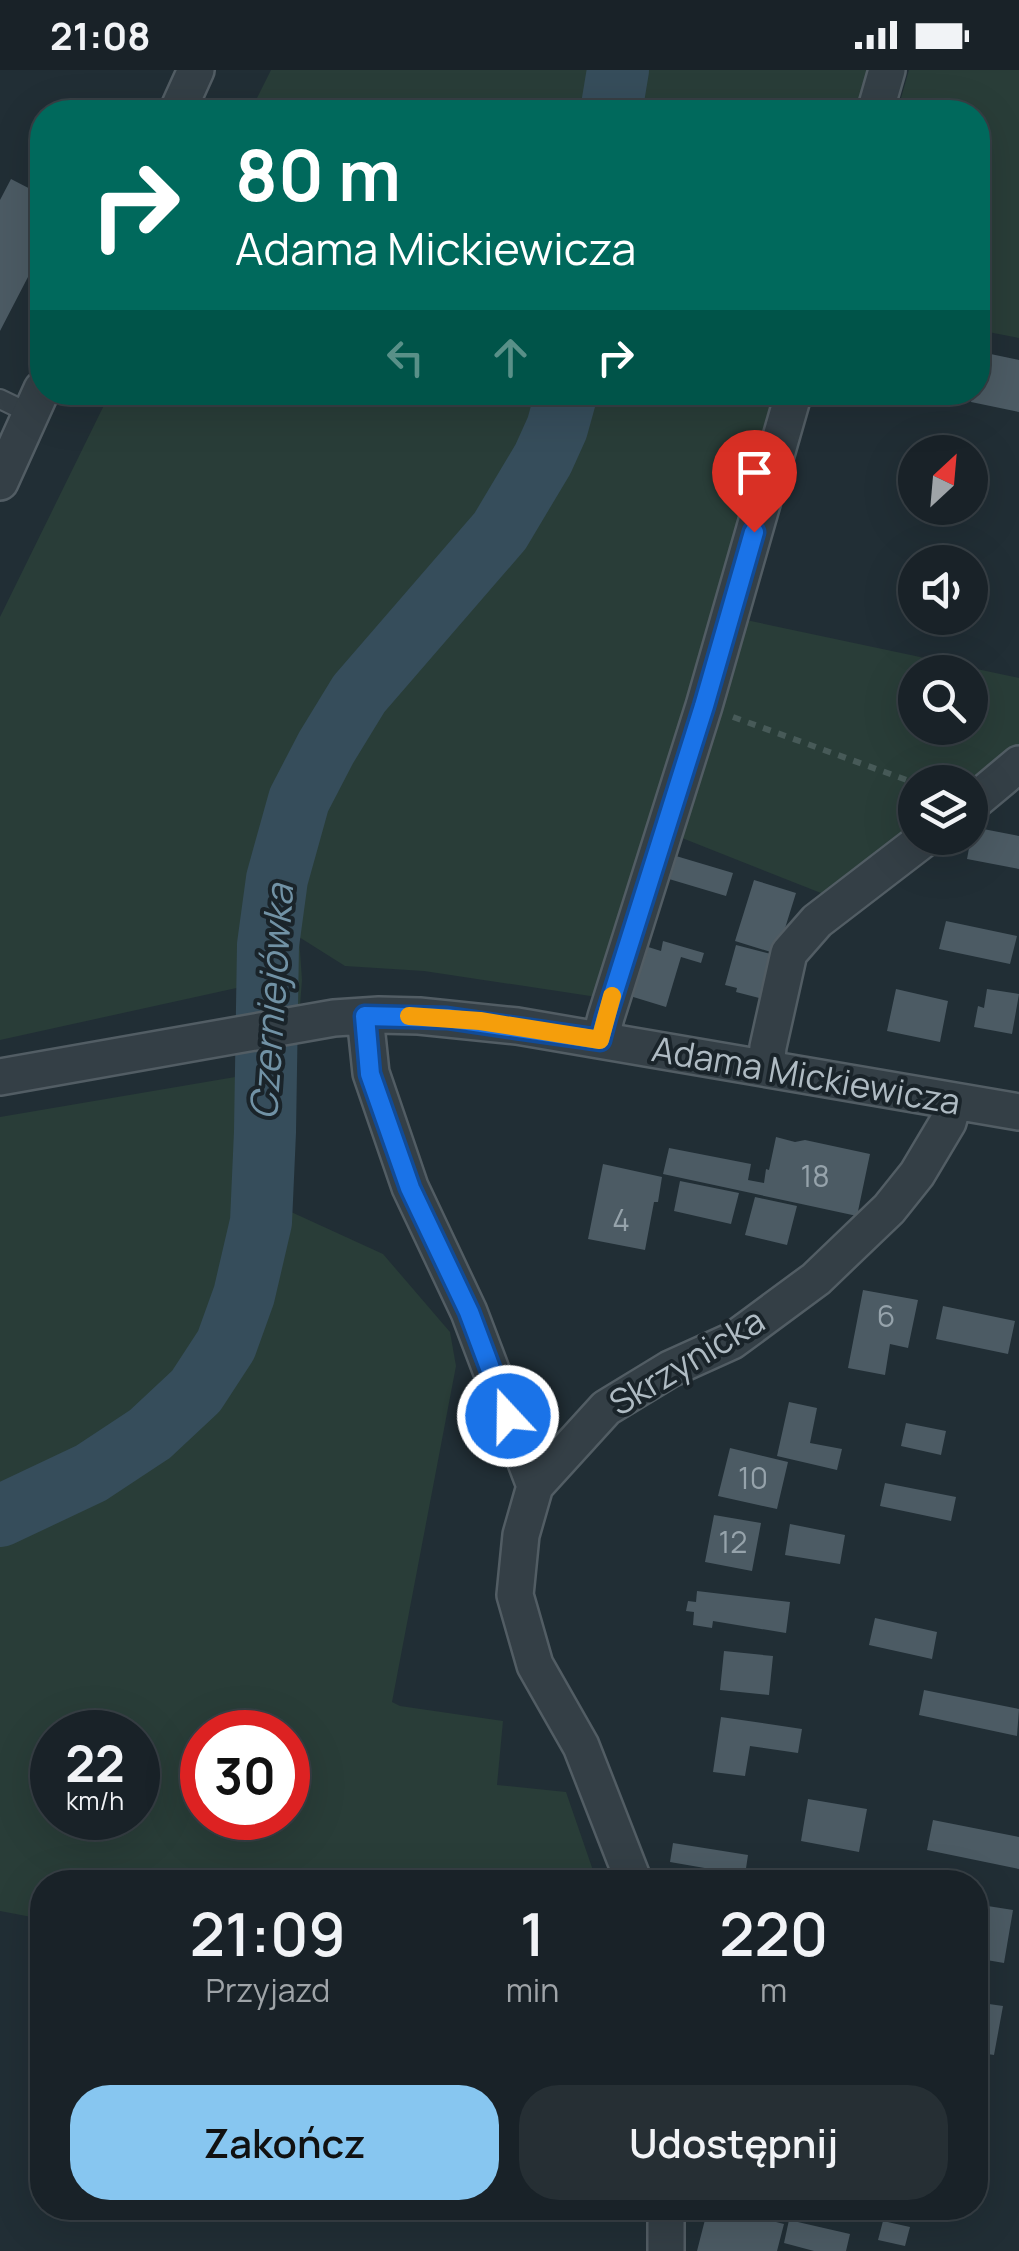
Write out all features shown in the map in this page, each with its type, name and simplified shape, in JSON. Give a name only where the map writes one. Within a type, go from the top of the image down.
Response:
[{"type":"street","points":[[182,100],[196,70]]},
{"type":"street","points":[[878,100],[887,70]]},
{"type":"street","points":[[0,482],[24,401]]},
{"type":"street","points":[[600,1040],[704,706],[790,405]]},
{"type":"street","points":[[988,790],[1019,764]]},
{"type":"street","points":[[766,1068],[790,953],[817,921],[903,855]]},
{"type":"street","points":[[365,1016],[370,1074],[410,1188],[469,1312],[535,1486]]},
{"type":"street","name":"Adama Mickiewicza","points":[[0,1077],[317,1020],[365,1016],[447,1018],[600,1040],[1019,1112]]},
{"type":"street","name":"Skrzynicka","points":[[629,1870],[581,1746],[535,1665],[515,1595],[521,1535],[535,1486],[606,1408],[670,1369],[732,1342],[816,1279],[889,1209],[917,1174],[948,1122],[954,1101]]},
{"type":"street","points":[[666,2220],[666,2251]]},
{"type":"path","points":[[704,706],[898,777]]},
{"type":"green space","points":[[271,70],[873,70],[864,100],[256,100]]},
{"type":"green space","points":[[909,70],[1019,70],[1019,338],[990,332],[990,100],[900,100]]},
{"type":"green space","points":[[104,405],[773,405],[597,997],[424,971],[345,966],[299,937],[302,980],[289,1211],[383,1254],[450,1332],[456,1366],[392,1702],[503,1721],[497,1785],[566,1792],[593,1870],[30,1870],[30,1917],[0,1911],[0,1117],[247,1075],[241,987],[0,1040],[0,617]]},
{"type":"green space","points":[[746,620],[911,655],[898,655],[898,745],[988,745],[988,671],[1019,678],[1019,754],[988,772],[988,765],[898,765],[898,842],[826,895],[677,836]]},
{"type":"building","points":[[11,179],[30,189],[30,273],[0,331],[0,200]]},
{"type":"building","points":[[990,354],[1019,360],[1019,412],[985,405],[990,405]]},
{"type":"building","points":[[988,830],[1019,836],[1019,869],[967,859],[968,855],[988,855]]},
{"type":"building","points":[[676,856],[733,873],[726,896],[669,879]]},
{"type":"building","points":[[754,880],[796,893],[777,954],[735,941]]},
{"type":"building","points":[[946,921],[1017,936],[1010,964],[939,949]]},
{"type":"building","points":[[663,941],[704,953],[701,963],[681,957],[666,1007],[630,996],[645,946],[661,951]]},
{"type":"building","points":[[736,945],[779,956],[767,1000],[725,985]]},
{"type":"building","points":[[896,989],[948,1001],[940,1042],[887,1031]]},
{"type":"building","points":[[987,989],[1019,994],[1012,1034],[974,1027],[978,1006],[984,1008]]},
{"type":"building","points":[[776,1137],[870,1154],[857,1216],[663,1174],[669,1148],[751,1164],[748,1180],[764,1183]]},
{"type":"building","points":[[603,1164],[662,1177],[645,1250],[588,1239]]},
{"type":"building","points":[[680,1181],[739,1193],[731,1224],[674,1211]]},
{"type":"building","points":[[755,1197],[797,1206],[787,1245],[745,1235]]},
{"type":"building","points":[[863,1290],[918,1300],[908,1348],[890,1344],[885,1375],[848,1368]]},
{"type":"building","points":[[943,1306],[1015,1321],[1008,1354],[936,1339]]},
{"type":"building","points":[[789,1402],[817,1408],[810,1443],[842,1449],[837,1470],[777,1456]]},
{"type":"building","points":[[906,1423],[946,1431],[941,1455],[901,1446]]},
{"type":"building","points":[[730,1448],[788,1462],[777,1509],[718,1496]]},
{"type":"building","points":[[885,1483],[956,1497],[951,1521],[880,1506]]},
{"type":"building","points":[[714,1515],[761,1523],[752,1571],[705,1562]]},
{"type":"building","points":[[790,1524],[845,1535],[840,1564],[785,1555]]},
{"type":"building","points":[[697,1591],[790,1602],[786,1633],[713,1621],[712,1628],[693,1625],[694,1612],[686,1611],[688,1601],[696,1602]]},
{"type":"building","points":[[875,1618],[937,1632],[932,1659],[869,1645]]},
{"type":"building","points":[[724,1651],[773,1656],[769,1695],[720,1690]]},
{"type":"building","points":[[924,1690],[1019,1709],[1017,1736],[919,1715]]},
{"type":"building","points":[[721,1717],[802,1729],[798,1753],[750,1746],[745,1776],[713,1772]]},
{"type":"building","points":[[808,1799],[867,1809],[859,1852],[801,1841]]},
{"type":"building","points":[[933,1820],[1019,1837],[1019,1869],[927,1850]]},
{"type":"building","points":[[673,1843],[748,1855],[746,1870],[716,1870],[670,1862]]},
{"type":"building","points":[[988,1906],[1013,1910],[1004,1963],[988,1960]]},
{"type":"building","points":[[988,2004],[1003,2006],[994,2055],[988,2054]]},
{"type":"building","points":[[705,2220],[768,2220],[784,2224],[777,2251],[697,2251]]},
{"type":"building","points":[[789,2220],[850,2234],[846,2251],[814,2251],[784,2243]]},
{"type":"building","points":[[883,2221],[910,2227],[905,2246],[878,2240]]},
{"type":"waterway","name":"Czerniejówka","points":[[613,100],[618,70]]},
{"type":"waterway","name":"Czerniejówka","points":[[0,1516],[91,1473],[150,1434],[196,1391],[226,1345],[244,1295],[261,1222],[268,945],[277,879],[299,800],[359,694],[500,531],[543,459],[563,405]]},
{"type":"slow traffic","points":[[409,1016],[480,1021],[600,1040],[612,996]]},
{"type":"route","points":[[508,1416],[469,1312],[410,1188],[370,1074],[365,1016],[447,1018],[600,1040],[754,532]]}]
